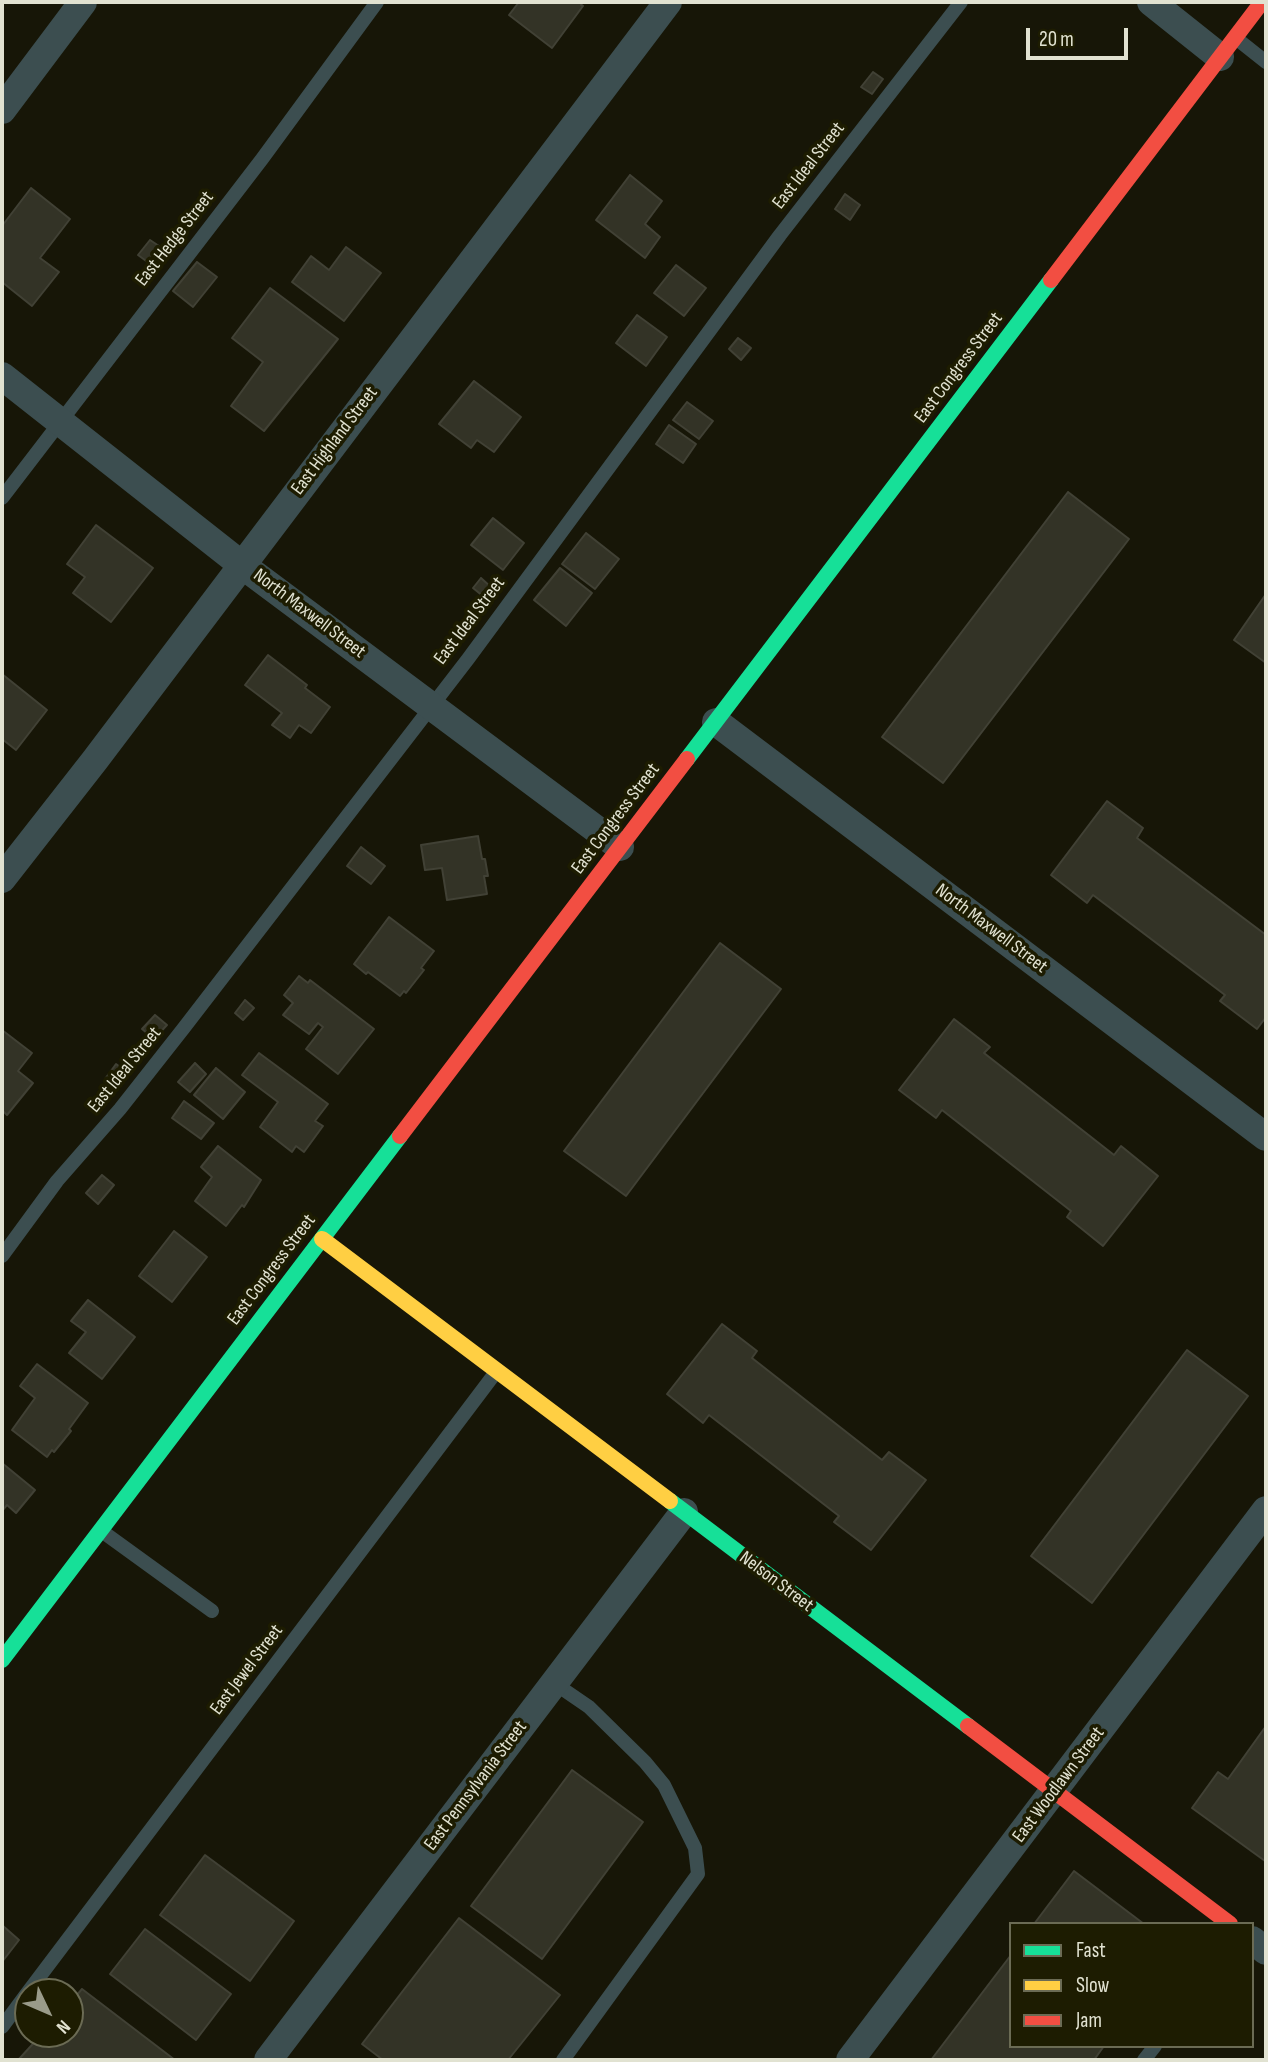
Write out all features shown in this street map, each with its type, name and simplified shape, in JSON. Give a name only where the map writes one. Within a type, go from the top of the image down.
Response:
[{"type":"street","points":[[2,110],[83,2]]},
{"type":"street","name":"East Highland Street","points":[[2,880],[668,2]]},
{"type":"street","points":[[1151,2],[1227,47]]},
{"type":"street","name":"East Congress Street","points":[[2,1660],[1262,2]]},
{"type":"street","name":"North Maxwell Street","points":[[2,376],[242,565],[620,847]]},
{"type":"street","name":"North Maxwell Street","points":[[716,722],[1266,1137]]},
{"type":"street","name":"Nelson Street","points":[[322,1239],[1227,1922]]},
{"type":"street","name":"East Woodlawn Street","points":[[850,2060],[1266,1510]]},
{"type":"street","name":"East Pennsylvania Street","points":[[268,2060],[684,1512]]},
{"type":"lane","name":"East Hedge Street","points":[[2,498],[262,159],[377,2]]},
{"type":"lane","name":"East Ideal Street","points":[[2,1256],[57,1181],[120,1109],[183,1029],[468,659],[780,235],[961,2]]},
{"type":"lane","points":[[1227,47],[1266,62]]},
{"type":"lane","name":"East Jewel Street","points":[[39,1978],[497,1371]]},
{"type":"lane","points":[[101,1530],[212,1611]]},
{"type":"lane","points":[[554,1683],[589,1707],[645,1762],[664,1785],[695,1848],[698,1874],[563,2060]]},
{"type":"lane","name":"East Jewel Street","points":[[2,2027],[14,2011]]},
{"type":"building","points":[[519,2],[583,2],[583,6],[552,48],[509,15]]},
{"type":"building","points":[[873,72],[883,79],[872,94],[861,87]]},
{"type":"building","points":[[630,175],[662,201],[645,224],[660,237],[645,258],[596,220]]},
{"type":"building","points":[[31,188],[70,219],[40,258],[59,272],[32,306],[2,282],[2,226]]},
{"type":"building","points":[[845,194],[860,205],[850,220],[835,209]]},
{"type":"building","points":[[150,240],[165,250],[153,266],[138,255]]},
{"type":"building","points":[[346,247],[381,273],[344,321],[292,282],[311,256],[329,270]]},
{"type":"building","points":[[197,262],[217,277],[193,307],[173,291]]},
{"type":"building","points":[[676,265],[706,288],[684,316],[654,293]]},
{"type":"building","points":[[270,288],[338,339],[264,431],[231,406],[263,362],[232,338]]},
{"type":"building","points":[[637,315],[667,337],[646,366],[616,343]]},
{"type":"building","points":[[738,338],[751,348],[741,360],[729,349]]},
{"type":"building","points":[[474,381],[521,417],[494,452],[477,440],[471,448],[439,424]]},
{"type":"building","points":[[687,402],[713,421],[699,439],[673,420]]},
{"type":"building","points":[[669,425],[696,444],[683,463],[656,444]]},
{"type":"building","points":[[1068,492],[1129,539],[943,783],[882,737]]},
{"type":"building","points":[[493,518],[524,543],[503,570],[471,545]]},
{"type":"building","points":[[96,525],[153,568],[111,622],[73,593],[85,577],[67,564]]},
{"type":"building","points":[[586,533],[619,559],[595,589],[562,564]]},
{"type":"building","points":[[560,568],[592,593],[566,626],[534,600]]},
{"type":"building","points":[[481,578],[492,588],[484,597],[473,588]]},
{"type":"building","points":[[1266,594],[1266,663],[1234,640]]},
{"type":"building","points":[[268,655],[330,707],[311,733],[299,725],[290,738],[272,725],[282,713],[245,685]]},
{"type":"building","points":[[2,674],[47,710],[16,750],[2,739]]},
{"type":"building","points":[[1107,801],[1143,828],[1137,838],[1266,935],[1266,1017],[1257,1029],[1220,1001],[1225,995],[1093,895],[1087,903],[1051,875]]},
{"type":"building","points":[[478,836],[488,876],[484,876],[487,894],[447,900],[442,868],[425,870],[421,845]]},
{"type":"building","points":[[361,847],[385,866],[371,884],[347,866]]},
{"type":"building","points":[[389,917],[434,951],[421,968],[424,970],[406,993],[404,991],[400,996],[354,964]]},
{"type":"building","points":[[720,943],[781,989],[626,1196],[564,1151]]},
{"type":"building","points":[[299,976],[308,983],[310,980],[374,1029],[338,1074],[306,1049],[323,1027],[318,1023],[309,1034],[283,1015],[293,1003],[284,995]]},
{"type":"building","points":[[245,1000],[254,1008],[243,1020],[235,1013]]},
{"type":"building","points":[[155,1015],[167,1025],[154,1039],[142,1029]]},
{"type":"building","points":[[954,1019],[990,1047],[984,1053],[1114,1155],[1121,1146],[1158,1176],[1103,1246],[1067,1217],[1071,1211],[942,1110],[936,1118],[899,1090]]},
{"type":"building","points":[[2,1030],[32,1053],[18,1071],[33,1083],[7,1115],[2,1110]]},
{"type":"building","points":[[259,1053],[328,1104],[315,1121],[323,1126],[304,1152],[296,1146],[292,1152],[260,1127],[278,1102],[242,1075]]},
{"type":"building","points":[[195,1063],[206,1074],[190,1092],[178,1082]]},
{"type":"building","points":[[116,1064],[127,1072],[115,1087],[105,1079]]},
{"type":"building","points":[[216,1068],[245,1092],[223,1119],[194,1095]]},
{"type":"building","points":[[184,1101],[214,1123],[201,1139],[172,1118]]},
{"type":"building","points":[[218,1146],[261,1180],[244,1207],[242,1205],[226,1226],[195,1201],[212,1177],[201,1167]]},
{"type":"building","points":[[102,1175],[114,1185],[98,1204],[86,1193]]},
{"type":"building","points":[[174,1231],[207,1257],[172,1302],[139,1276]]},
{"type":"building","points":[[88,1300],[135,1337],[102,1379],[69,1353],[86,1332],[71,1321]]},
{"type":"building","points":[[722,1324],[757,1351],[752,1358],[882,1460],[889,1452],[926,1480],[871,1550],[834,1522],[839,1516],[709,1415],[703,1423],[667,1394]]},
{"type":"building","points":[[1187,1350],[1248,1396],[1092,1603],[1031,1556]]},
{"type":"building","points":[[37,1364],[88,1403],[69,1429],[71,1431],[47,1457],[12,1430],[35,1398],[20,1386]]},
{"type":"building","points":[[2,1463],[35,1490],[16,1513],[7,1505],[2,1511]]},
{"type":"building","points":[[1266,1726],[1265,1861],[1192,1808],[1218,1772],[1228,1779]]},
{"type":"building","points":[[572,1770],[643,1822],[542,1959],[471,1906]]},
{"type":"building","points":[[205,1855],[294,1921],[250,1981],[160,1915]]},
{"type":"building","points":[[1074,1871],[1141,1922],[1036,1922]]},
{"type":"building","points":[[459,1918],[560,1995],[508,2060],[383,2060],[362,2044]]},
{"type":"building","points":[[2,1925],[19,1940],[2,1962]]},
{"type":"building","points":[[145,1929],[231,1994],[196,2040],[110,1974]]},
{"type":"building","points":[[1009,1958],[1009,2048],[1103,2048],[1094,2060],[931,2060]]},
{"type":"building","points":[[84,1991],[175,2060],[21,2060],[19,2059],[29,2048],[84,2048]]},
{"type":"traffic: fast","points":[[687,759],[1051,280]]},
{"type":"traffic: fast","points":[[2,1660],[400,1136]]},
{"type":"traffic: fast","points":[[670,1501],[968,1726]]},
{"type":"traffic: slow","points":[[322,1239],[670,1501]]},
{"type":"traffic: jam","points":[[1051,280],[1262,2]]},
{"type":"traffic: jam","points":[[400,1136],[687,759]]},
{"type":"traffic: jam","points":[[968,1726],[1227,1922]]}]
